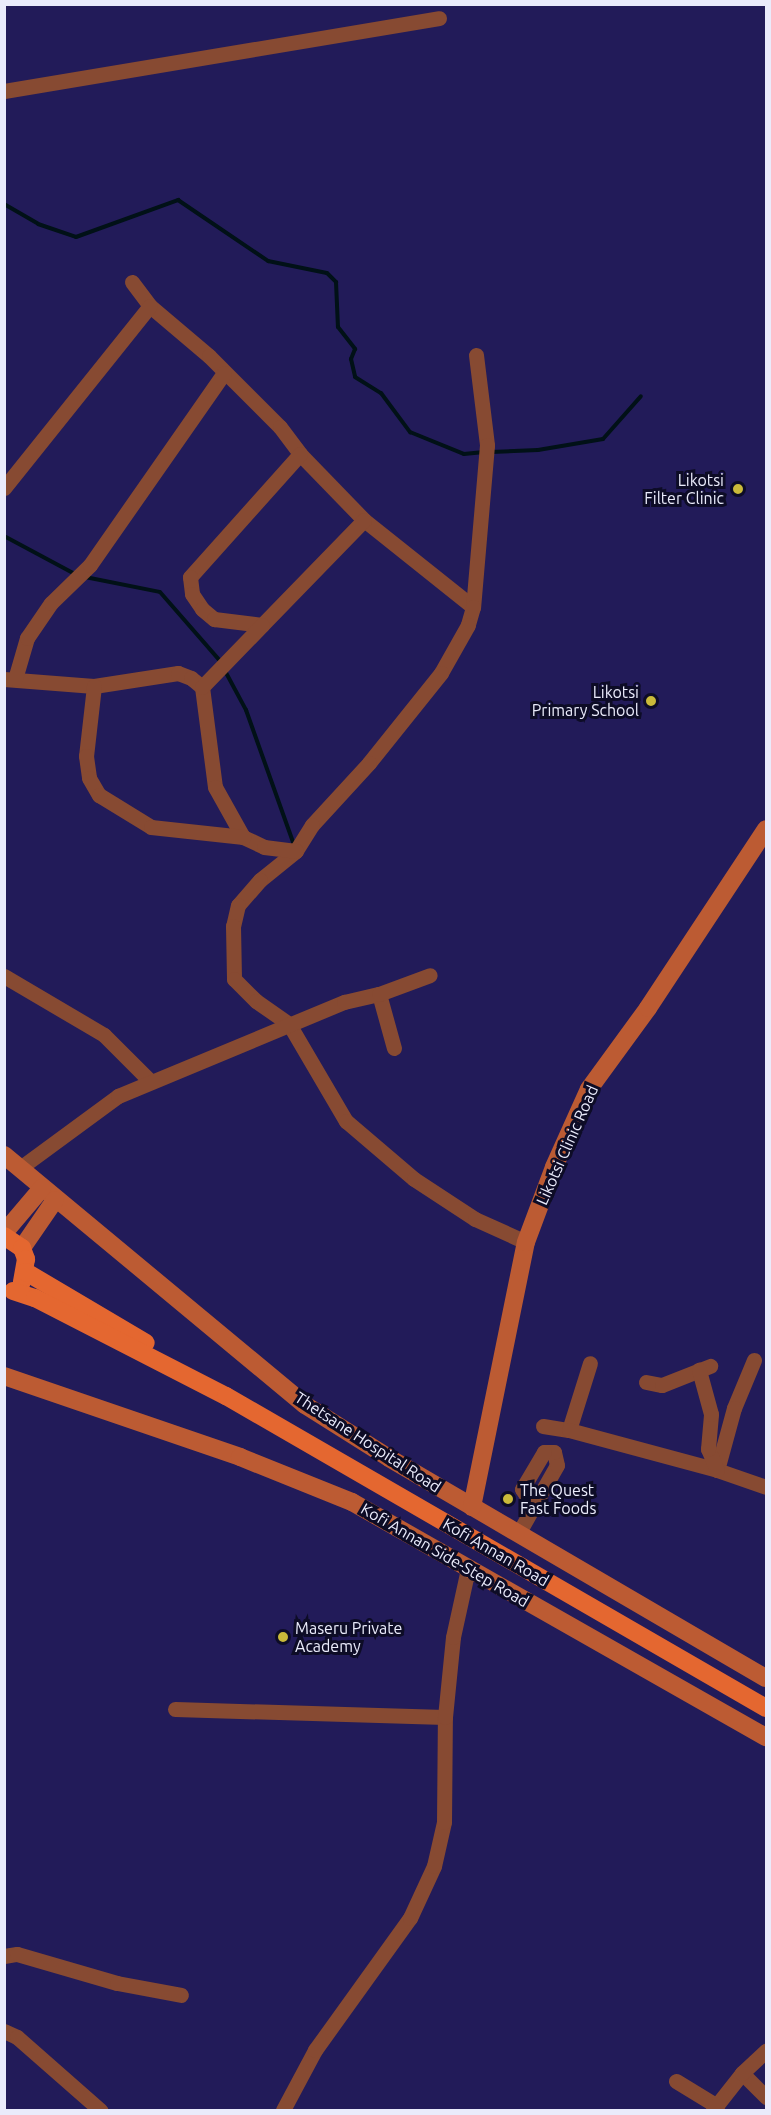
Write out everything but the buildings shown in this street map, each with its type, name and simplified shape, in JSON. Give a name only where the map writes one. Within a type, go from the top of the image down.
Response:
[{"type":"main road","points":[[4,1234],[22,1248],[26,1272],[9,1293]]},
{"type":"main road","name":"Kofi Annan Road","points":[[26,1272],[40,1283],[200,1373],[226,1396]]},
{"type":"main road","name":"Kofi Annan Road","points":[[9,1293],[35,1298],[226,1396],[766,1708]]},
{"type":"street","points":[[4,92],[439,18]]},
{"type":"street","points":[[132,282],[150,306],[280,427],[300,454],[364,520],[473,607]]},
{"type":"street","points":[[4,488],[150,306]]},
{"type":"street","points":[[476,355],[487,445],[473,607],[468,625],[441,673],[369,763],[312,825],[296,851],[261,880],[238,905],[233,926],[234,979],[256,1001],[289,1024],[346,1121],[414,1179],[475,1219],[526,1242]]},
{"type":"street","points":[[202,687],[178,674],[94,686],[10,679],[27,638],[51,603],[90,565],[224,373]]},
{"type":"street","points":[[262,626],[214,619],[192,594],[190,577],[300,454]]},
{"type":"street","points":[[202,687],[364,520]]},
{"type":"street","points":[[94,686],[86,756],[89,778],[99,795],[151,827],[243,837],[264,847],[296,851]]},
{"type":"street","points":[[202,687],[215,787],[243,837]]},
{"type":"street","name":"Likotsi Clinic Road","points":[[472,1507],[526,1242],[589,1089],[766,829]]},
{"type":"street","points":[[20,1168],[118,1096],[254,1043],[289,1024],[344,1002],[380,994],[430,975]]},
{"type":"street","points":[[4,976],[104,1035],[152,1082]]},
{"type":"street","points":[[380,994],[394,1048]]},
{"type":"street","name":"Thetsane Hospital Road","points":[[4,1155],[305,1405],[472,1507],[766,1678]]},
{"type":"street","points":[[4,1234],[49,1194]]},
{"type":"street","points":[[22,1248],[49,1194]]},
{"type":"street","points":[[717,1470],[734,1408],[754,1360]]},
{"type":"street","points":[[569,1430],[591,1364]]},
{"type":"street","points":[[646,1382],[662,1385],[704,1368],[711,1414],[708,1449],[717,1470]]},
{"type":"street","name":"Kofi Annan Side-Step Road","points":[[4,1376],[240,1456],[352,1502],[441,1550],[468,1569],[766,1737]]},
{"type":"street","points":[[543,1426],[569,1430],[717,1470],[766,1486]]},
{"type":"street","points":[[518,1534],[532,1504]]},
{"type":"street","points":[[283,2110],[315,2050],[410,1918],[428,1883],[444,1822],[445,1717],[453,1638],[468,1569]]},
{"type":"street","points":[[175,1709],[445,1717]]},
{"type":"street","points":[[4,1956],[17,1954],[117,1983],[181,1995]]},
{"type":"street","points":[[4,2031],[17,2037],[100,2110]]},
{"type":"street","points":[[676,2081],[715,2108],[742,2073],[766,2051]]},
{"type":"street","points":[[742,2073],[766,2097]]},
{"type":"waterway","points":[[4,204],[38,224],[76,237],[178,200],[268,261],[327,273],[336,282],[338,327],[355,349],[351,359],[355,377],[381,393],[410,432],[464,454],[484,452]]},
{"type":"waterway","points":[[491,452],[538,450],[603,439],[641,396]]},
{"type":"waterway","points":[[4,536],[75,574]]},
{"type":"waterway","points":[[85,577],[160,592],[221,662]]},
{"type":"waterway","points":[[224,669],[246,710],[294,845]]},
{"type":"place","name":"Likotsi Filter Clinic","points":[[738,489]]},
{"type":"place","name":"Likotsi Primary School","points":[[651,701]]},
{"type":"place","name":"The Quest Fast Foods","points":[[508,1499]]},
{"type":"place","name":"Maseru Private Academy","points":[[283,1637]]}]
